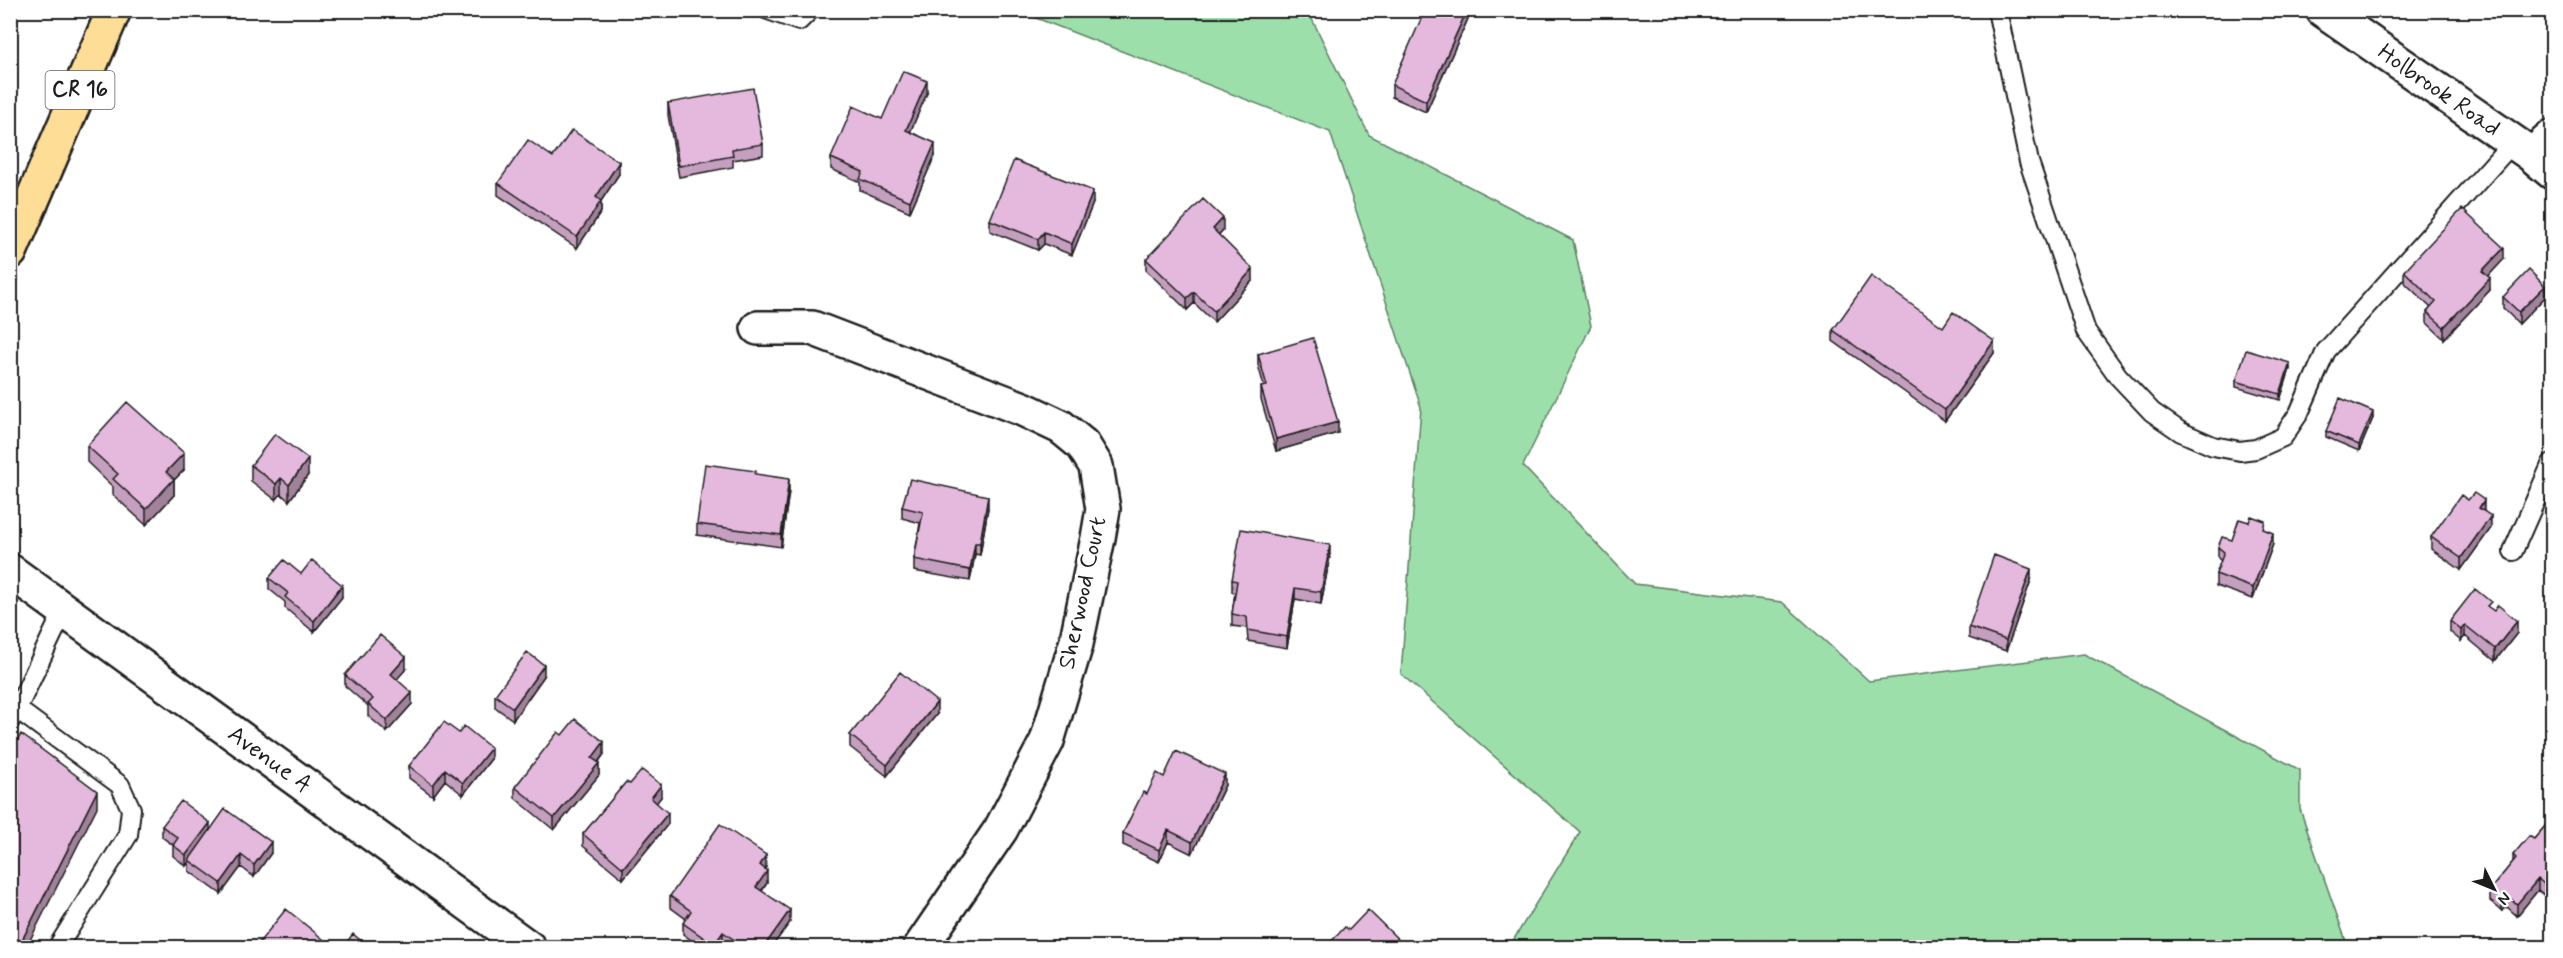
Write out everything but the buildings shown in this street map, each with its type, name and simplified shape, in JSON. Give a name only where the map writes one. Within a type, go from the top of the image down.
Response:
[{"type":"main road","name":"CR 16","points":[[10,252],[114,10]]},
{"type":"street","name":"Holbrook Road","points":[[2323,10],[2537,151]]},
{"type":"street","name":"Sherwood Court","points":[[758,328],[812,328],[1023,409],[1061,427],[1083,445],[1096,466],[1103,509],[1098,538],[1076,644],[1047,741],[1001,829],[920,948]]},
{"type":"street","name":"Avenue A","points":[[10,571],[529,948]]},
{"type":"lane","points":[[768,10],[799,21],[810,10]]},
{"type":"lane","points":[[1997,10],[2029,162],[2086,330],[2118,376],[2152,412],[2181,432],[2213,446],[2240,451],[2256,449],[2283,437],[2299,413],[2326,351],[2537,151]]},
{"type":"lane","points":[[2513,550],[2553,464]]},
{"type":"lane","points":[[57,948],[128,835],[131,809],[120,785],[14,715],[64,610]]},
{"type":"green space","points":[[1018,11],[1308,11],[1369,135],[1573,240],[1591,326],[1523,466],[1635,584],[1782,602],[1869,681],[2084,654],[2300,770],[2300,809],[2348,947],[1509,947],[1580,832],[1401,674],[1421,407],[1330,132]]}]
